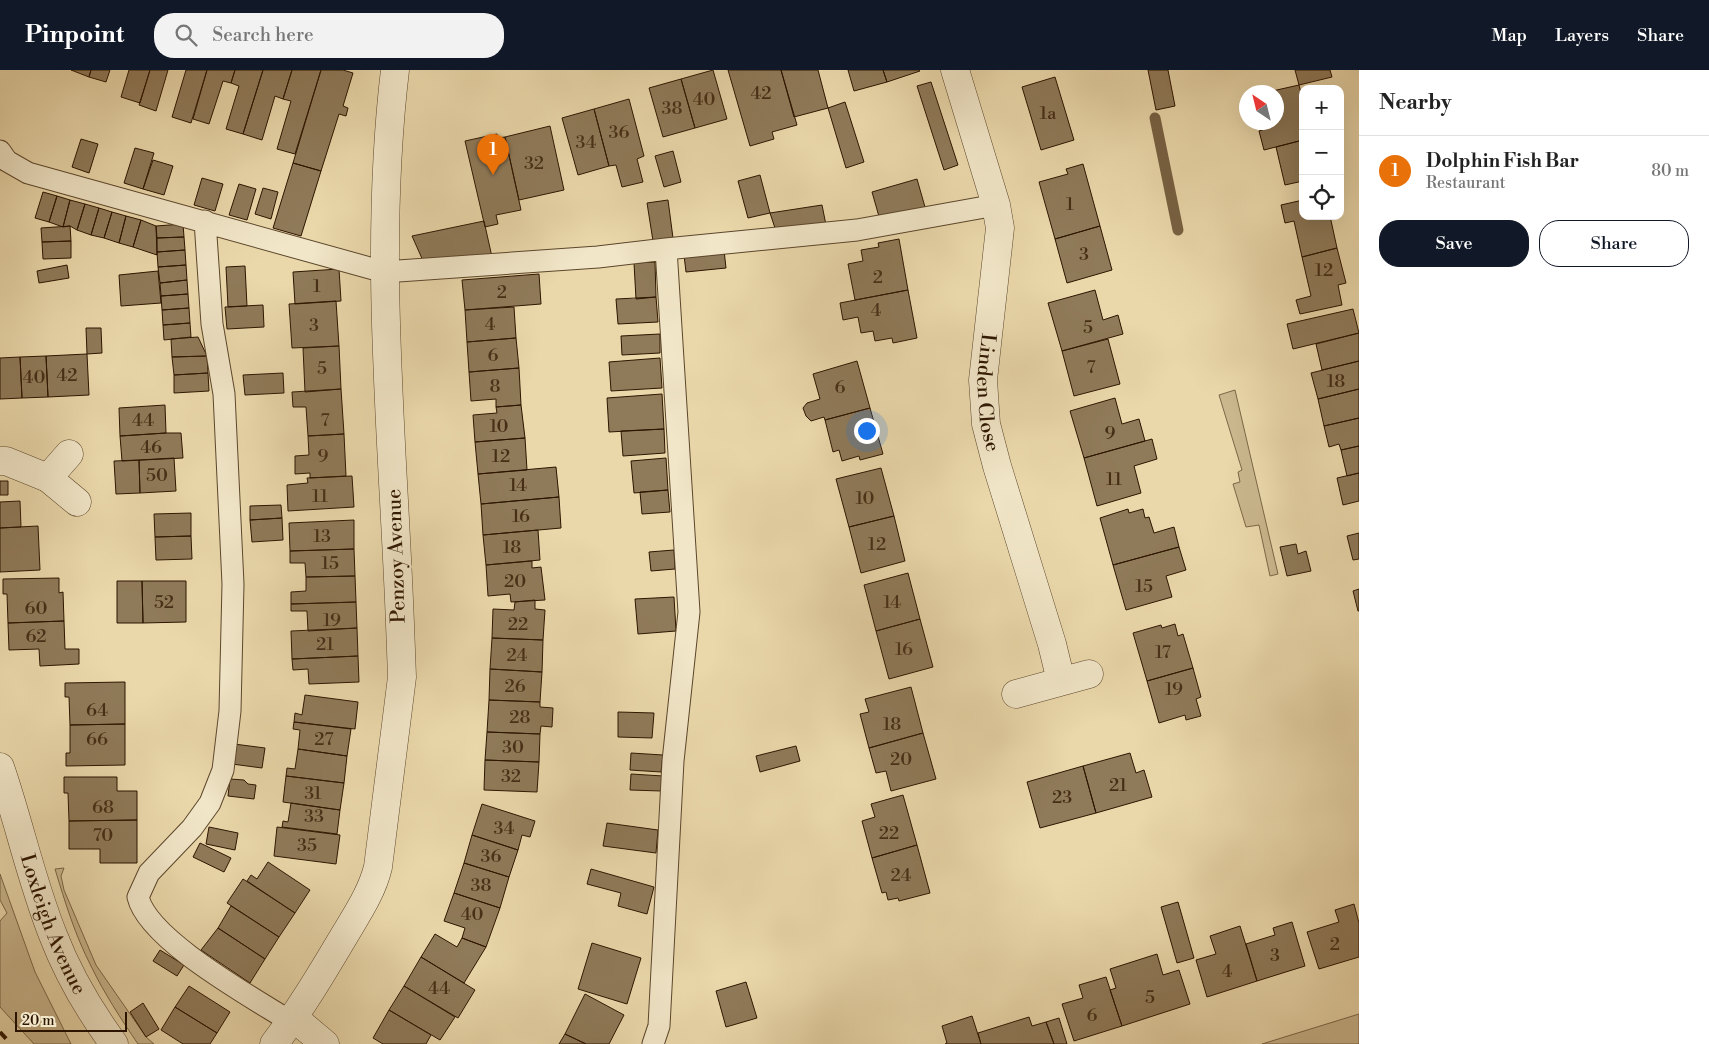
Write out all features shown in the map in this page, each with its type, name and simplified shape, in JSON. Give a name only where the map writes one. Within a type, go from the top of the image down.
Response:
[{"type":"street","name":"Penzoy Avenue","points":[[274,1044],[292,1020],[374,882],[378,867],[399,705],[402,677],[384,272],[386,161],[394,70]]},
{"type":"street","name":"Linden Close","points":[[955,70],[996,205],[1000,228],[999,252],[983,380],[986,424],[997,466],[1052,644],[1061,681]]},
{"type":"street","points":[[48,478],[69,454]]},
{"type":"street","points":[[0,461],[6,461],[48,478],[77,502]]},
{"type":"street","points":[[1016,694],[1089,674]]},
{"type":"street","name":"Loxleigh Avenue","points":[[0,767],[53,935],[71,976],[114,1044]]},
{"type":"street","points":[[292,1020],[325,1044]]},
{"type":"lane","points":[[0,151],[7,160],[28,173],[384,272],[569,259],[857,230],[996,205]]},
{"type":"lane","points":[[205,221],[212,324],[224,394],[233,584],[230,711],[223,770],[210,804],[192,828],[149,873],[138,897],[140,906],[151,922],[171,941],[292,1020]]},
{"type":"lane","points":[[653,1044],[659,1026],[673,761],[688,612],[666,249]]},
{"type":"shaded area","points":[[1235,390],[1278,574],[1270,576],[1259,525],[1246,527],[1233,484],[1240,482],[1238,472],[1242,470],[1219,395]]},
{"type":"shaded area","points":[[64,868],[61,876],[64,890],[96,965],[146,1037],[154,1044],[138,1044],[96,976],[75,930],[55,869]]},
{"type":"shaded area","points":[[0,874],[35,972],[71,1044],[34,1044],[0,1007],[0,921],[7,913],[0,900]]},
{"type":"shaded area","points":[[1359,1014],[1359,1044],[1262,1044]]},
{"type":"building","points":[[71,70],[91,70],[89,77]]},
{"type":"building","points":[[91,70],[110,70],[106,82],[89,77]]},
{"type":"building","points":[[129,70],[150,70],[140,103],[121,97]]},
{"type":"building","points":[[150,70],[168,70],[156,111],[139,105]]},
{"type":"building","points":[[186,70],[207,70],[191,123],[172,117]]},
{"type":"building","points":[[207,70],[235,70],[231,83],[223,81],[209,124],[193,119]]},
{"type":"building","points":[[235,70],[263,70],[243,134],[226,129],[239,86],[231,83]]},
{"type":"building","points":[[263,70],[292,70],[283,99],[275,96],[262,140],[243,134]]},
{"type":"building","points":[[292,70],[321,70],[295,154],[277,149],[291,101],[283,99]]},
{"type":"building","points":[[321,70],[343,70],[353,73],[343,106],[348,108],[346,116],[339,114],[321,171],[293,163]]},
{"type":"building","points":[[713,70],[727,119],[695,128],[681,79]]},
{"type":"building","points":[[728,70],[781,70],[797,125],[772,132],[774,139],[750,146]]},
{"type":"building","points":[[781,70],[818,70],[828,108],[794,117]]},
{"type":"building","points":[[848,70],[883,70],[887,82],[854,91]]},
{"type":"building","points":[[883,70],[919,70],[920,71],[887,82]]},
{"type":"building","points":[[1148,70],[1168,70],[1175,106],[1156,110]]},
{"type":"building","points":[[1295,70],[1330,70],[1332,77],[1299,85]]},
{"type":"building","points":[[1055,77],[1074,140],[1041,150],[1022,87]]},
{"type":"building","points":[[681,79],[695,128],[663,137],[649,88]]},
{"type":"building","points":[[931,82],[958,165],[944,170],[917,86]]},
{"type":"building","points":[[1299,85],[1299,141],[1264,150],[1259,131],[1284,130],[1284,88]]},
{"type":"building","points":[[629,99],[644,156],[637,159],[643,182],[622,187],[616,165],[609,166],[594,109]]},
{"type":"building","points":[[845,102],[864,162],[846,168],[828,108]]},
{"type":"building","points":[[594,109],[609,166],[578,175],[562,118]]},
{"type":"building","points":[[550,126],[564,190],[519,200],[505,137]]},
{"type":"building","points":[[497,134],[498,138],[505,137],[521,210],[496,215],[498,224],[485,227],[465,141]]},
{"type":"building","points":[[81,139],[98,144],[89,173],[72,167]]},
{"type":"building","points":[[1299,141],[1299,182],[1285,185],[1276,147]]},
{"type":"building","points":[[135,148],[154,153],[143,189],[124,183]]},
{"type":"building","points":[[673,151],[681,182],[664,187],[655,156]]},
{"type":"building","points":[[153,160],[173,166],[164,195],[143,189]]},
{"type":"building","points":[[293,163],[321,171],[301,236],[273,228]]},
{"type":"building","points":[[1083,164],[1100,226],[1055,239],[1039,182],[1068,174],[1066,169]]},
{"type":"building","points":[[760,175],[770,213],[748,218],[738,181]]},
{"type":"building","points":[[202,178],[223,184],[215,211],[194,205]]},
{"type":"building","points":[[917,179],[925,207],[880,220],[872,192]]},
{"type":"building","points":[[239,184],[256,189],[247,220],[229,215]]},
{"type":"building","points":[[263,188],[278,192],[271,219],[255,214]]},
{"type":"building","points":[[43,192],[57,196],[49,222],[35,218]]},
{"type":"building","points":[[57,196],[70,200],[63,227],[49,222]]},
{"type":"building","points":[[70,200],[85,204],[77,230],[70,226],[63,227]]},
{"type":"building","points":[[668,200],[673,238],[653,241],[647,203]]},
{"type":"building","points":[[1299,201],[1299,220],[1331,220],[1337,248],[1302,257],[1294,221],[1285,223],[1281,205]]},
{"type":"building","points":[[85,204],[99,208],[91,235],[77,230]]},
{"type":"building","points":[[822,205],[826,225],[776,231],[770,213]]},
{"type":"building","points":[[99,208],[112,212],[104,238],[91,235]]},
{"type":"building","points":[[112,212],[126,216],[119,243],[104,238]]},
{"type":"building","points":[[126,216],[141,220],[133,247],[119,243]]},
{"type":"building","points":[[141,220],[156,226],[157,255],[133,247]]},
{"type":"building","points":[[484,221],[492,257],[424,263],[412,236]]},
{"type":"building","points":[[183,224],[184,237],[157,238],[156,226]]},
{"type":"building","points":[[70,226],[71,241],[42,242],[41,228]]},
{"type":"building","points":[[1100,226],[1112,270],[1067,283],[1055,239]]},
{"type":"building","points":[[184,237],[185,250],[157,252],[157,238]]},
{"type":"building","points":[[899,239],[908,290],[855,300],[848,264],[863,261],[861,250],[879,247],[878,243]]},
{"type":"building","points":[[71,241],[71,258],[43,259],[42,242]]},
{"type":"building","points":[[1337,248],[1346,283],[1338,285],[1342,305],[1300,314],[1296,300],[1311,296],[1302,257]]},
{"type":"building","points":[[185,250],[186,265],[158,267],[157,252]]},
{"type":"building","points":[[724,250],[726,268],[686,272],[684,255]]},
{"type":"building","points":[[655,262],[656,297],[636,299],[634,263]]},
{"type":"building","points":[[67,265],[69,278],[39,283],[37,271]]},
{"type":"building","points":[[186,265],[187,280],[160,283],[158,267]]},
{"type":"building","points":[[245,266],[247,306],[228,307],[226,267]]},
{"type":"building","points":[[339,269],[341,301],[295,304],[293,272]]},
{"type":"building","points":[[158,271],[161,303],[121,306],[119,275]]},
{"type":"building","points":[[539,274],[541,304],[465,310],[462,280]]},
{"type":"building","points":[[187,280],[188,294],[161,296],[160,283]]},
{"type":"building","points":[[908,290],[917,338],[893,343],[892,338],[875,341],[873,331],[861,333],[858,317],[843,320],[840,303]]},
{"type":"building","points":[[1095,290],[1103,320],[1118,315],[1123,334],[1062,351],[1048,303]]},
{"type":"building","points":[[188,294],[189,308],[162,310],[161,296]]},
{"type":"building","points":[[656,297],[658,322],[618,324],[616,299]]},
{"type":"building","points":[[336,301],[339,346],[292,348],[289,304]]},
{"type":"building","points":[[263,305],[264,327],[227,329],[225,307]]},
{"type":"building","points":[[514,307],[516,338],[467,342],[465,310]]},
{"type":"building","points":[[189,308],[190,323],[163,325],[162,310]]},
{"type":"building","points":[[1353,309],[1359,333],[1293,349],[1287,324]]},
{"type":"building","points":[[190,323],[191,337],[164,340],[163,325]]},
{"type":"building","points":[[86,328],[101,328],[102,353],[87,354]]},
{"type":"building","points":[[1359,333],[1359,361],[1322,370],[1316,344]]},
{"type":"building","points":[[660,334],[660,353],[622,355],[621,336]]},
{"type":"building","points":[[198,337],[207,356],[172,357],[171,339]]},
{"type":"building","points":[[516,338],[519,368],[469,372],[467,342]]},
{"type":"building","points":[[1108,339],[1120,384],[1074,396],[1062,351]]},
{"type":"building","points":[[339,346],[341,389],[305,392],[303,348]]},
{"type":"building","points":[[87,354],[89,395],[48,397],[46,356]]},
{"type":"building","points":[[46,356],[48,397],[22,398],[20,357]]},
{"type":"building","points":[[207,356],[208,373],[174,375],[172,357]]},
{"type":"building","points":[[20,357],[22,398],[0,399],[0,358]]},
{"type":"building","points":[[660,358],[662,388],[611,391],[609,362]]},
{"type":"building","points":[[857,361],[870,408],[825,420],[824,417],[811,421],[806,416],[803,408],[807,403],[820,399],[813,374]]},
{"type":"building","points":[[1359,361],[1359,389],[1318,399],[1311,373]]},
{"type":"building","points":[[519,368],[521,405],[496,407],[496,399],[471,401],[469,372]]},
{"type":"building","points":[[208,373],[209,391],[174,393],[174,375]]},
{"type":"building","points":[[283,373],[284,393],[245,395],[243,375]]},
{"type":"building","points":[[341,389],[344,434],[308,436],[306,407],[293,407],[292,392]]},
{"type":"building","points":[[1359,389],[1359,418],[1324,426],[1318,399]]},
{"type":"building","points":[[662,394],[664,429],[609,432],[607,398]]},
{"type":"building","points":[[1115,398],[1122,424],[1139,419],[1145,441],[1084,458],[1070,411]]},
{"type":"building","points":[[165,405],[166,433],[120,436],[119,408]]},
{"type":"building","points":[[521,405],[525,438],[475,442],[473,415],[497,413],[496,407]]},
{"type":"building","points":[[870,408],[883,454],[860,460],[859,456],[842,461],[839,450],[833,452],[825,420]]},
{"type":"building","points":[[1359,418],[1359,446],[1341,450],[1339,444],[1329,447],[1324,426]]},
{"type":"building","points":[[664,429],[665,453],[623,456],[621,431]]},
{"type":"building","points":[[181,433],[183,458],[122,461],[120,436]]},
{"type":"building","points":[[344,434],[346,476],[310,478],[310,473],[295,474],[295,456],[309,455],[308,436]]},
{"type":"building","points":[[525,438],[527,470],[478,474],[475,442]]},
{"type":"building","points":[[1152,439],[1157,459],[1134,466],[1141,493],[1097,506],[1084,458]]},
{"type":"building","points":[[1359,446],[1359,473],[1347,476],[1341,450]]},
{"type":"building","points":[[174,458],[176,491],[140,493],[139,460]]},
{"type":"building","points":[[666,458],[668,490],[634,493],[631,461]]},
{"type":"building","points":[[139,460],[140,493],[116,494],[114,461]]},
{"type":"building","points":[[556,467],[559,497],[481,504],[478,474]]},
{"type":"building","points":[[881,468],[894,516],[849,527],[836,479]]},
{"type":"building","points":[[1359,473],[1359,501],[1343,505],[1337,478]]},
{"type":"building","points":[[352,476],[354,507],[288,511],[287,485],[308,483],[307,478]]},
{"type":"building","points":[[0,481],[8,481],[8,495],[0,495]]},
{"type":"building","points":[[668,490],[670,512],[642,514],[640,492]]},
{"type":"building","points":[[559,497],[561,528],[483,535],[481,504]]},
{"type":"building","points":[[20,501],[21,527],[0,528],[0,502]]},
{"type":"building","points":[[281,505],[282,518],[250,520],[250,506]]},
{"type":"building","points":[[1128,509],[1129,513],[1143,509],[1145,518],[1149,517],[1154,533],[1174,527],[1179,547],[1113,565],[1100,518]]},
{"type":"building","points":[[191,513],[191,536],[155,537],[154,514]]},
{"type":"building","points":[[894,516],[905,561],[861,573],[849,527]]},
{"type":"building","points":[[282,518],[283,540],[252,542],[250,520]]},
{"type":"building","points":[[354,520],[354,549],[290,551],[289,523]]},
{"type":"building","points":[[38,526],[40,570],[0,572],[0,528]]},
{"type":"building","points":[[538,530],[540,560],[486,565],[483,535]]},
{"type":"building","points":[[1359,533],[1359,559],[1353,560],[1347,536]]},
{"type":"building","points":[[191,536],[192,559],[156,560],[155,537]]},
{"type":"building","points":[[1296,544],[1298,554],[1306,551],[1311,571],[1287,576],[1280,547]]},
{"type":"building","points":[[1179,547],[1186,570],[1166,576],[1172,597],[1126,610],[1113,565]]},
{"type":"building","points":[[354,549],[355,576],[306,577],[305,563],[290,563],[290,551]]},
{"type":"building","points":[[674,550],[675,569],[651,571],[649,552]]},
{"type":"building","points":[[532,561],[532,568],[541,567],[545,600],[511,602],[510,594],[488,596],[486,565]]},
{"type":"building","points":[[908,573],[920,619],[876,631],[864,585]]},
{"type":"building","points":[[355,576],[356,602],[291,604],[291,592],[306,591],[306,577]]},
{"type":"building","points":[[59,578],[59,593],[63,592],[64,621],[8,623],[7,594],[3,594],[3,579]]},
{"type":"building","points":[[117,581],[142,581],[143,623],[117,623]]},
{"type":"building","points":[[142,581],[186,581],[186,622],[143,623]]},
{"type":"building","points":[[1359,589],[1359,611],[1358,611],[1353,591]]},
{"type":"building","points":[[674,597],[676,631],[638,634],[635,599]]},
{"type":"building","points":[[535,600],[535,609],[545,610],[543,640],[492,638],[493,609],[514,610],[515,602]]},
{"type":"building","points":[[356,602],[357,628],[308,631],[307,611],[291,611],[291,604]]},
{"type":"building","points":[[920,619],[933,667],[889,679],[876,631]]},
{"type":"building","points":[[64,621],[65,649],[79,649],[79,664],[40,666],[39,649],[9,650],[8,623]]},
{"type":"building","points":[[1175,624],[1178,636],[1183,634],[1193,668],[1147,681],[1133,633],[1161,625],[1162,628]]},
{"type":"building","points":[[357,628],[358,656],[292,659],[291,631]]},
{"type":"building","points":[[492,638],[543,640],[542,672],[490,669]]},
{"type":"building","points":[[358,656],[359,682],[309,684],[308,669],[293,670],[292,659]]},
{"type":"building","points":[[1193,668],[1201,697],[1196,699],[1201,716],[1186,720],[1185,715],[1159,723],[1147,681]]},
{"type":"building","points":[[490,669],[542,672],[540,702],[489,700]]},
{"type":"building","points":[[125,682],[125,724],[70,725],[69,697],[65,697],[65,683]]},
{"type":"building","points":[[911,687],[923,733],[869,748],[860,714],[869,712],[865,699]]},
{"type":"building","points":[[305,695],[358,702],[355,729],[294,722],[295,713],[302,715]]},
{"type":"building","points":[[489,700],[540,702],[540,707],[553,708],[552,727],[541,726],[540,734],[487,732]]},
{"type":"building","points":[[618,712],[654,713],[652,738],[618,737]]},
{"type":"building","points":[[294,722],[351,729],[347,756],[298,749],[300,730],[293,729]]},
{"type":"building","points":[[125,724],[125,765],[66,766],[66,753],[70,753],[70,725]]},
{"type":"building","points":[[487,732],[540,734],[539,762],[485,760]]},
{"type":"building","points":[[923,733],[936,779],[891,791],[886,771],[876,773],[869,748]]},
{"type":"building","points":[[234,744],[265,748],[262,768],[232,764]]},
{"type":"building","points":[[796,746],[800,761],[760,772],[756,756]]},
{"type":"building","points":[[298,749],[347,756],[344,783],[286,776],[287,768],[295,769]]},
{"type":"building","points":[[631,753],[663,755],[661,772],[630,770]]},
{"type":"building","points":[[1130,753],[1136,773],[1144,770],[1152,797],[1096,813],[1083,766]]},
{"type":"building","points":[[485,760],[539,762],[537,792],[484,790]]},
{"type":"building","points":[[1083,766],[1096,813],[1040,828],[1027,782]]},
{"type":"building","points":[[631,774],[663,776],[661,791],[630,790]]},
{"type":"building","points":[[286,776],[344,783],[340,810],[283,802]]},
{"type":"building","points":[[64,777],[117,777],[117,791],[137,791],[137,820],[69,821],[68,793],[64,793]]},
{"type":"building","points":[[230,779],[244,780],[248,784],[256,785],[254,799],[228,796]]},
{"type":"building","points":[[903,795],[917,845],[872,858],[862,821],[875,817],[871,804]]},
{"type":"building","points":[[291,803],[340,810],[337,834],[282,827],[283,821],[288,822]]},
{"type":"building","points":[[482,804],[535,821],[530,837],[522,835],[518,850],[472,835]]},
{"type":"building","points":[[137,820],[137,863],[100,863],[100,849],[69,849],[69,821]]},
{"type":"building","points":[[607,823],[658,830],[656,853],[603,846]]},
{"type":"building","points":[[209,827],[238,833],[235,850],[206,844]]},
{"type":"building","points":[[277,827],[340,835],[336,864],[274,856]]},
{"type":"building","points":[[472,835],[518,850],[509,877],[464,863]]},
{"type":"building","points":[[200,843],[231,858],[224,872],[193,857]]},
{"type":"building","points":[[917,845],[930,893],[899,901],[898,898],[888,900],[886,892],[882,893],[872,858]]},
{"type":"building","points":[[268,862],[310,890],[295,913],[247,881],[251,875],[257,879]]},
{"type":"building","points":[[464,863],[509,877],[500,908],[454,893]]},
{"type":"building","points":[[591,869],[654,887],[647,914],[618,906],[621,893],[587,884]]},
{"type":"building","points":[[243,879],[295,913],[279,937],[227,903]]},
{"type":"building","points":[[454,893],[500,908],[486,947],[462,938],[465,928],[444,921]]},
{"type":"building","points":[[1178,902],[1194,958],[1177,963],[1161,907]]},
{"type":"building","points":[[1354,904],[1359,923],[1359,957],[1319,969],[1307,932],[1339,922],[1335,910]]},
{"type":"building","points":[[231,906],[279,937],[265,959],[218,928]]},
{"type":"building","points":[[1292,922],[1305,966],[1257,981],[1246,944],[1275,935],[1273,928]]},
{"type":"building","points":[[1240,926],[1257,981],[1207,997],[1196,960],[1216,954],[1210,936]]},
{"type":"building","points":[[218,928],[265,959],[250,983],[201,950]]},
{"type":"building","points":[[435,934],[457,947],[462,938],[486,947],[464,983],[421,957]]},
{"type":"building","points":[[592,943],[641,958],[627,1004],[578,989]]},
{"type":"building","points":[[160,950],[184,965],[177,976],[153,961]]},
{"type":"building","points":[[1157,954],[1163,975],[1179,970],[1190,1004],[1122,1026],[1110,990],[1116,988],[1110,969]]},
{"type":"building","points":[[421,957],[475,990],[458,1018],[404,986]]},
{"type":"building","points":[[1106,977],[1122,1026],[1074,1041],[1062,1004],[1083,998],[1079,985]]},
{"type":"building","points":[[746,982],[757,1018],[726,1027],[716,991]]},
{"type":"building","points":[[189,986],[230,1012],[217,1033],[175,1007]]},
{"type":"building","points":[[404,986],[455,1017],[440,1040],[389,1010]]},
{"type":"building","points":[[585,994],[624,1015],[609,1044],[586,1044],[565,1034]]},
{"type":"building","points":[[143,1003],[159,1029],[146,1037],[130,1012]]},
{"type":"building","points":[[175,1007],[217,1033],[210,1044],[183,1044],[161,1030]]},
{"type":"building","points":[[389,1010],[431,1035],[426,1044],[383,1044],[373,1038]]},
{"type":"building","points":[[972,1016],[981,1044],[945,1044],[947,1043],[942,1026]]},
{"type":"building","points":[[1029,1017],[1032,1026],[1046,1022],[1054,1044],[981,1044],[978,1033]]},
{"type":"building","points":[[1059,1018],[1067,1044],[1054,1044],[1046,1022]]},
{"type":"building","points":[[565,1034],[586,1044],[559,1044]]},
{"type":"waterway","points":[[1155,118],[1178,230]]},
{"type":"railway","points":[[0,1032],[11,1044]]},
{"type":"place","name":"Dolphin Fish Bar","points":[[493,175]]}]
